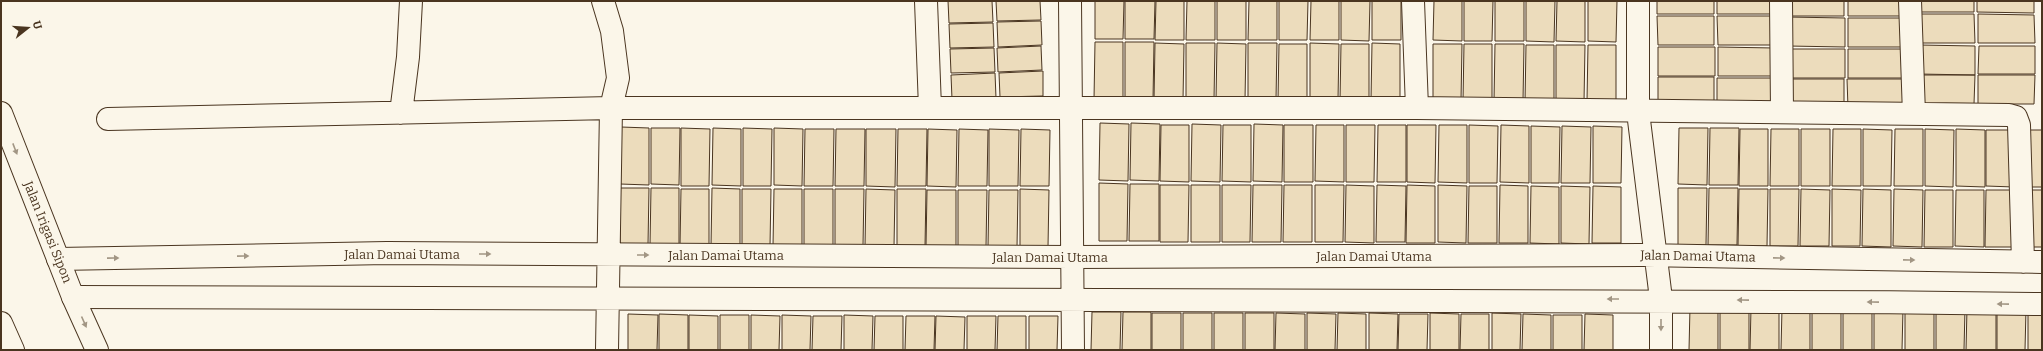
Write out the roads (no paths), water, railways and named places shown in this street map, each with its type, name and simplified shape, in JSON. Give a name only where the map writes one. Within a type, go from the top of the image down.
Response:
[{"type":"street","points":[[401,113],[408,57],[410,1]]},
{"type":"street","points":[[603,1],[612,31],[618,78],[611,108],[607,350]]},
{"type":"street","points":[[926,1],[930,108]]},
{"type":"street","points":[[1070,1],[1074,298],[1073,350]]},
{"type":"street","points":[[1413,1],[1416,108]]},
{"type":"street","points":[[1638,1],[1638,112],[1661,299],[1661,350]]},
{"type":"street","points":[[1781,1],[1782,112]]},
{"type":"street","points":[[1910,1],[1914,114]]},
{"type":"street","points":[[108,119],[611,108],[1416,108],[1638,112],[2009,115],[2016,118],[2019,125],[2033,262]]},
{"type":"street","name":"Jalan Irigasi Sipon","points":[[1,113],[73,297],[97,350]]},
{"type":"street","name":"Jalan Damai Utama","points":[[58,259],[387,253],[1073,257],[1655,255],[2033,262]]},
{"type":"street","points":[[73,297],[608,296],[1661,299],[2042,304]]},
{"type":"street","points":[[1,322],[13,350]]}]
